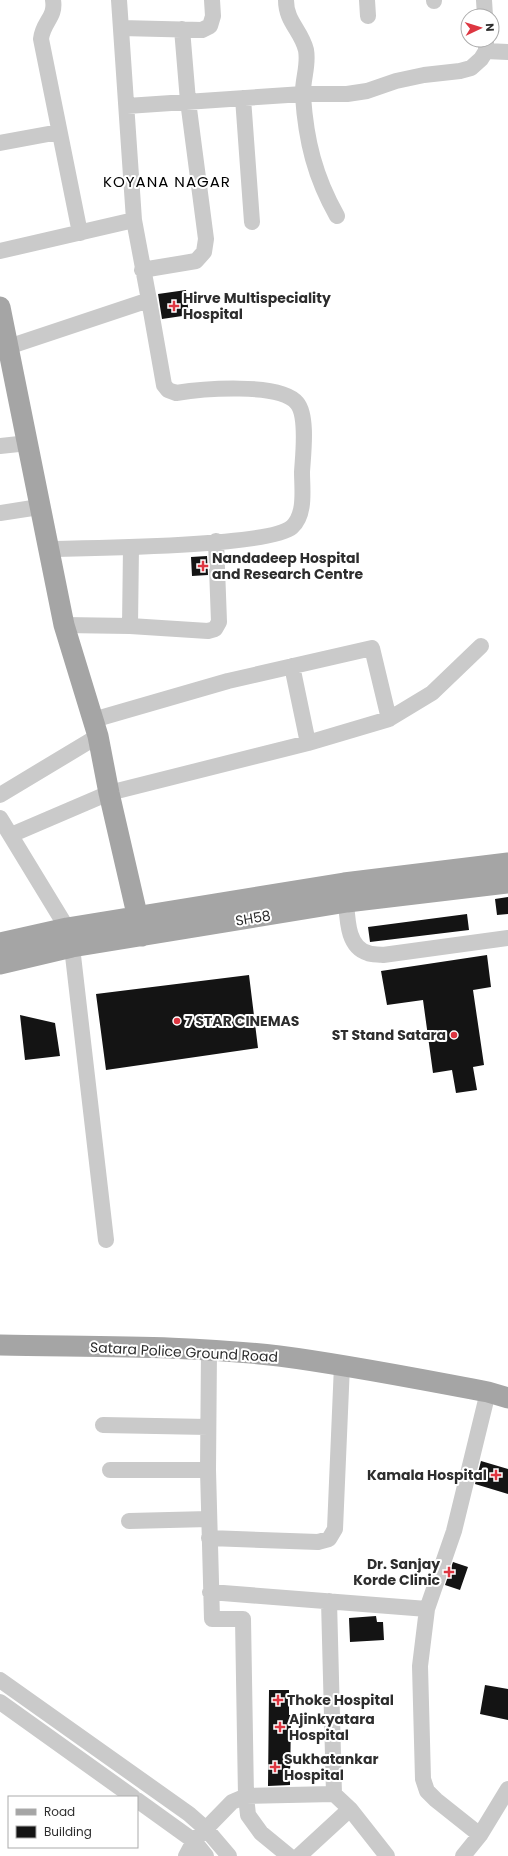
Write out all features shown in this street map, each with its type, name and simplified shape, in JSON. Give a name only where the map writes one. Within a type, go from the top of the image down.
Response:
[{"type":"main road","points":[[0,306],[4,347],[28,443],[39,507],[64,625],[95,728],[142,936]]},
{"type":"main road","name":"SH58","points":[[0,943],[70,937],[142,936],[345,893],[508,864]]},
{"type":"main road","name":"SH58","points":[[0,964],[70,937],[138,916],[345,893],[508,883]]},
{"type":"main road","name":"Satara Police Ground Road","points":[[0,1345],[209,1350],[277,1356],[342,1365],[488,1392],[508,1398]]},
{"type":"street","points":[[53,0],[53,15],[42,30],[40,39],[80,233]]},
{"type":"street","points":[[49,549],[131,547],[257,538],[280,533],[292,526],[300,515],[302,501],[303,417],[297,403],[285,395],[262,390],[238,388],[176,392],[168,390],[164,385],[134,220],[119,0]]},
{"type":"street","points":[[121,28],[202,30],[210,26],[214,16],[212,0]]},
{"type":"street","points":[[286,0],[289,17],[302,36],[306,52],[307,62],[303,94],[309,141],[315,167],[324,192],[337,216]]},
{"type":"street","points":[[367,0],[368,16]]},
{"type":"street","points":[[142,270],[196,261],[204,252],[206,239],[188,101],[182,29]]},
{"type":"street","points":[[127,106],[303,94],[347,94],[361,92],[396,81],[471,68],[481,59],[485,48]]},
{"type":"street","points":[[495,48],[508,52]]},
{"type":"street","points":[[243,98],[252,222]]},
{"type":"street","points":[[0,143],[59,132]]},
{"type":"street","points":[[0,251],[134,220]]},
{"type":"street","points":[[4,347],[149,300]]},
{"type":"street","points":[[0,446],[28,443]]},
{"type":"street","points":[[0,513],[39,507]]},
{"type":"street","points":[[64,625],[215,629],[219,622],[216,541]]},
{"type":"street","points":[[130,626],[131,547]]},
{"type":"street","points":[[11,835],[109,794],[308,743],[389,719],[432,693],[481,646]]},
{"type":"street","points":[[0,795],[95,728],[153,701],[292,666],[372,648],[389,719]]},
{"type":"street","points":[[292,666],[308,743]]},
{"type":"street","points":[[0,818],[70,937],[106,1240]]},
{"type":"street","points":[[345,893],[349,932],[356,947],[368,953],[383,955],[508,938]]},
{"type":"street","points":[[209,1350],[208,1470],[210,1592],[212,1619],[243,1619],[246,1796],[248,1815],[261,1833],[289,1856]]},
{"type":"street","points":[[209,1538],[318,1542],[329,1539],[335,1528],[342,1365]]},
{"type":"street","points":[[480,1835],[427,1791],[423,1778],[420,1666],[427,1609],[454,1531],[488,1392]]},
{"type":"street","points":[[103,1426],[208,1426]]},
{"type":"street","points":[[110,1470],[208,1470]]},
{"type":"street","points":[[129,1521],[209,1519]]},
{"type":"street","points":[[210,1592],[427,1609]]},
{"type":"street","points":[[329,1601],[334,1794]]},
{"type":"street","points":[[0,1680],[189,1814],[206,1829],[229,1856]]},
{"type":"street","points":[[0,1702],[132,1796]]},
{"type":"street","points":[[463,1856],[480,1835],[508,1789]]},
{"type":"street","points":[[186,1856],[194,1841],[232,1802],[246,1796],[334,1794],[350,1809],[387,1856]]},
{"type":"street","points":[[138,1801],[194,1841],[206,1856]]},
{"type":"street","points":[[299,1856],[350,1809]]},
{"type":"building","points":[[186,290],[189,315],[162,319],[158,294]]},
{"type":"building","points":[[207,556],[208,575],[192,576],[191,557]]},
{"type":"building","points":[[508,897],[508,914],[497,915],[495,899]]},
{"type":"building","points":[[467,914],[469,930],[370,942],[368,927]]},
{"type":"building","name":"ST Stand Satara","points":[[487,955],[491,987],[473,990],[484,1065],[473,1067],[477,1090],[456,1093],[452,1070],[433,1073],[423,1000],[387,1005],[381,971]]},
{"type":"building","name":"7 STAR CINEMAS","points":[[249,975],[258,1048],[106,1070],[96,994]]},
{"type":"building","points":[[20,1015],[55,1023],[60,1056],[25,1060]]},
{"type":"building","points":[[481,1461],[508,1469],[508,1494],[475,1484]]},
{"type":"building","points":[[453,1562],[468,1567],[460,1590],[445,1585]]},
{"type":"building","points":[[376,1616],[377,1622],[383,1622],[384,1640],[350,1642],[349,1618]]},
{"type":"building","points":[[485,1685],[508,1689],[508,1720],[480,1714]]},
{"type":"building","points":[[269,1690],[289,1690],[289,1715],[291,1715],[290,1785],[268,1786]]},
{"type":"place","name":"Hirve Multispeciality Hospital","points":[[174,306]]},
{"type":"place","name":"Nandadeep Hospital and Research Centre","points":[[203,566]]},
{"type":"place","name":"7 STAR CINEMAS","points":[[177,1021]]},
{"type":"place","name":"ST Stand Satara","points":[[454,1035]]},
{"type":"place","name":"Kamala Hospital","points":[[496,1475]]},
{"type":"place","name":"Dr. Sanjay Korde Clinic","points":[[449,1572]]},
{"type":"place","name":"Thoke Hospital","points":[[278,1700]]},
{"type":"place","name":"Ajinkyatara Hospital","points":[[280,1727]]},
{"type":"place","name":"Sukhatankar Hospital","points":[[275,1767]]},
{"type":"district","name":"KOYANA NAGAR","points":[[167,182]]}]
